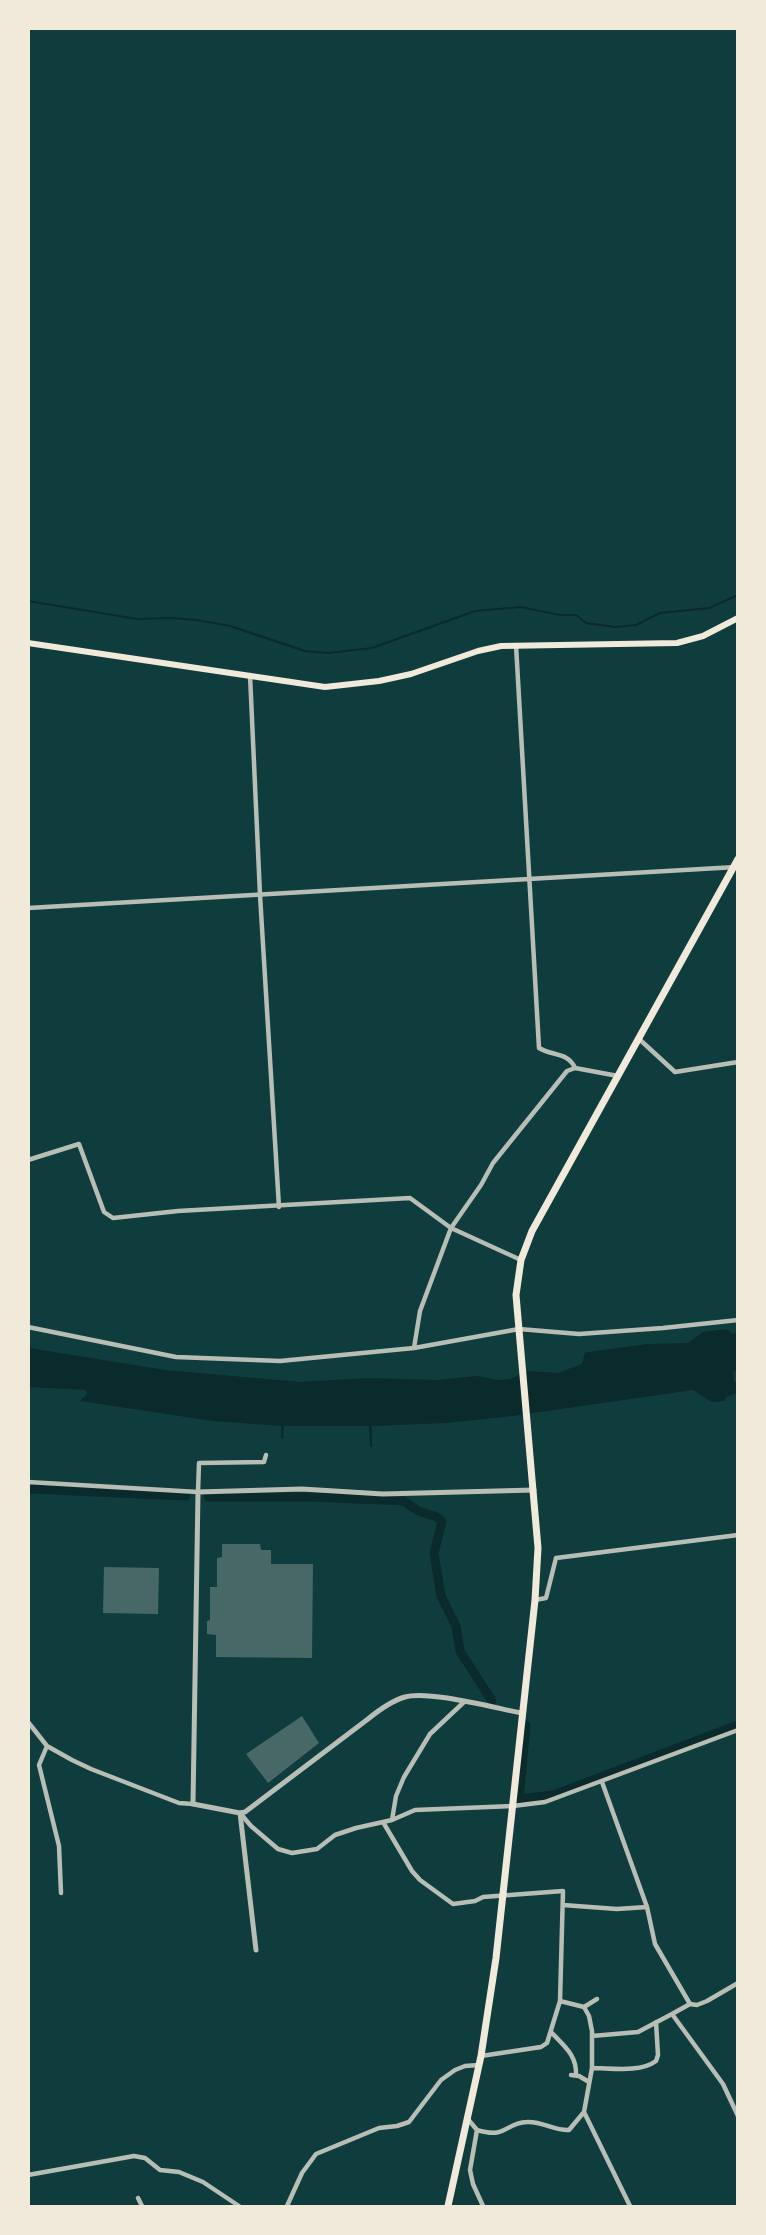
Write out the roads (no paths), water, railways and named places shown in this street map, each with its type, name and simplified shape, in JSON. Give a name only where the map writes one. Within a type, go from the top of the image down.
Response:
[{"type":"main road","points":[[28,644],[326,687],[411,674],[478,651],[516,644],[677,643],[703,636],[738,618]]},
{"type":"main road","points":[[448,2206],[481,2056],[503,1896],[535,1600],[538,1548],[535,1490],[516,1295],[520,1260],[532,1232],[738,859]]},
{"type":"street","points":[[516,644],[539,1048],[565,1056],[575,1068]]},
{"type":"street","points":[[250,675],[260,895],[279,1207]]},
{"type":"street","points":[[28,908],[735,866]]},
{"type":"street","points":[[638,1038],[675,1072],[738,1062]]},
{"type":"street","points":[[414,1348],[420,1311],[451,1228],[481,1185],[493,1163],[561,1077],[575,1068],[618,1077]]},
{"type":"street","points":[[28,1160],[79,1144],[104,1212],[112,1218],[178,1211],[410,1198],[451,1228],[520,1260]]},
{"type":"street","points":[[28,1327],[176,1357],[280,1361],[414,1348],[519,1331],[579,1334],[738,1320]]},
{"type":"street","points":[[193,1804],[200,1463],[264,1462],[266,1455]]},
{"type":"street","points":[[28,1482],[198,1492],[302,1489],[384,1494],[535,1490]]},
{"type":"street","points":[[535,1600],[546,1598],[556,1558],[738,1535]]},
{"type":"street","points":[[28,1722],[47,1746],[91,1769],[179,1803],[240,1813],[245,1812],[388,1704],[403,1697],[414,1695],[522,1713]]},
{"type":"street","points":[[392,1820],[396,1796],[404,1777],[430,1734],[464,1702]]},
{"type":"street","points":[[240,1813],[251,1826],[278,1849],[292,1853],[317,1849],[335,1835],[392,1820],[415,1810],[513,1806],[545,1802],[738,1730]]},
{"type":"street","points":[[47,1746],[39,1765],[59,1846],[62,1893]]},
{"type":"street","points":[[602,1782],[647,1907],[655,1944],[690,2004]]},
{"type":"street","points":[[240,1813],[256,1950]]},
{"type":"street","points":[[383,1822],[412,1871],[420,1880],[453,1904],[476,1901],[483,1897],[563,1891],[560,2001],[547,2043],[541,2047],[481,2056]]},
{"type":"street","points":[[563,1905],[617,1909],[647,1907]]},
{"type":"street","points":[[592,2036],[638,2032],[690,2004],[698,2005],[707,2001],[738,1983]]},
{"type":"street","points":[[560,2001],[584,2007],[597,1999]]},
{"type":"street","points":[[467,2118],[477,2130],[490,2134],[500,2134],[520,2123],[531,2121],[561,2131],[569,2130],[584,2112],[592,2068],[592,2036],[589,2016],[584,2007]]},
{"type":"street","points":[[672,2014],[723,2084],[738,2116]]},
{"type":"street","points":[[592,2068],[646,2066],[656,2061],[658,2055],[656,2022]]},
{"type":"street","points":[[551,2032],[574,2057],[577,2064],[574,2075],[589,2082]]},
{"type":"street","points":[[287,2206],[302,2173],[316,2154],[380,2128],[409,2122],[441,2080],[454,2070],[479,2065]]},
{"type":"street","points":[[584,2112],[630,2206]]},
{"type":"street","points":[[477,2130],[470,2170],[473,2184],[483,2206]]},
{"type":"street","points":[[28,2175],[134,2156],[145,2158],[160,2170],[178,2172],[203,2182],[239,2206]]},
{"type":"street","points":[[138,2198],[142,2206]]},
{"type":"water","points":[[727,1329],[732,1334],[737,1333],[737,1370],[733,1372],[734,1382],[737,1382],[737,1393],[726,1397],[725,1401],[712,1402],[693,1390],[512,1416],[446,1423],[372,1426],[372,1447],[370,1447],[369,1426],[284,1426],[283,1439],[281,1439],[281,1426],[213,1421],[80,1401],[87,1394],[86,1390],[29,1387],[29,1348],[165,1370],[301,1382],[368,1378],[437,1380],[477,1376],[498,1380],[510,1379],[528,1371],[558,1373],[582,1364],[585,1353],[588,1352],[647,1344],[688,1343],[703,1332]]},
{"type":"waterway","points":[[28,601],[137,619],[197,620],[230,626],[305,651],[328,653],[372,648],[475,611],[521,607],[560,615],[576,615],[586,623],[615,627],[636,625],[660,613],[709,608],[738,595]]},
{"type":"waterway","points":[[28,1489],[186,1496]]},
{"type":"waterway","points":[[208,1497],[312,1497],[404,1501],[418,1511],[437,1517],[442,1522],[434,1553],[441,1596],[456,1626],[460,1651],[492,1701]]},
{"type":"waterway","points":[[526,1725],[519,1799],[553,1795],[738,1725]]}]
